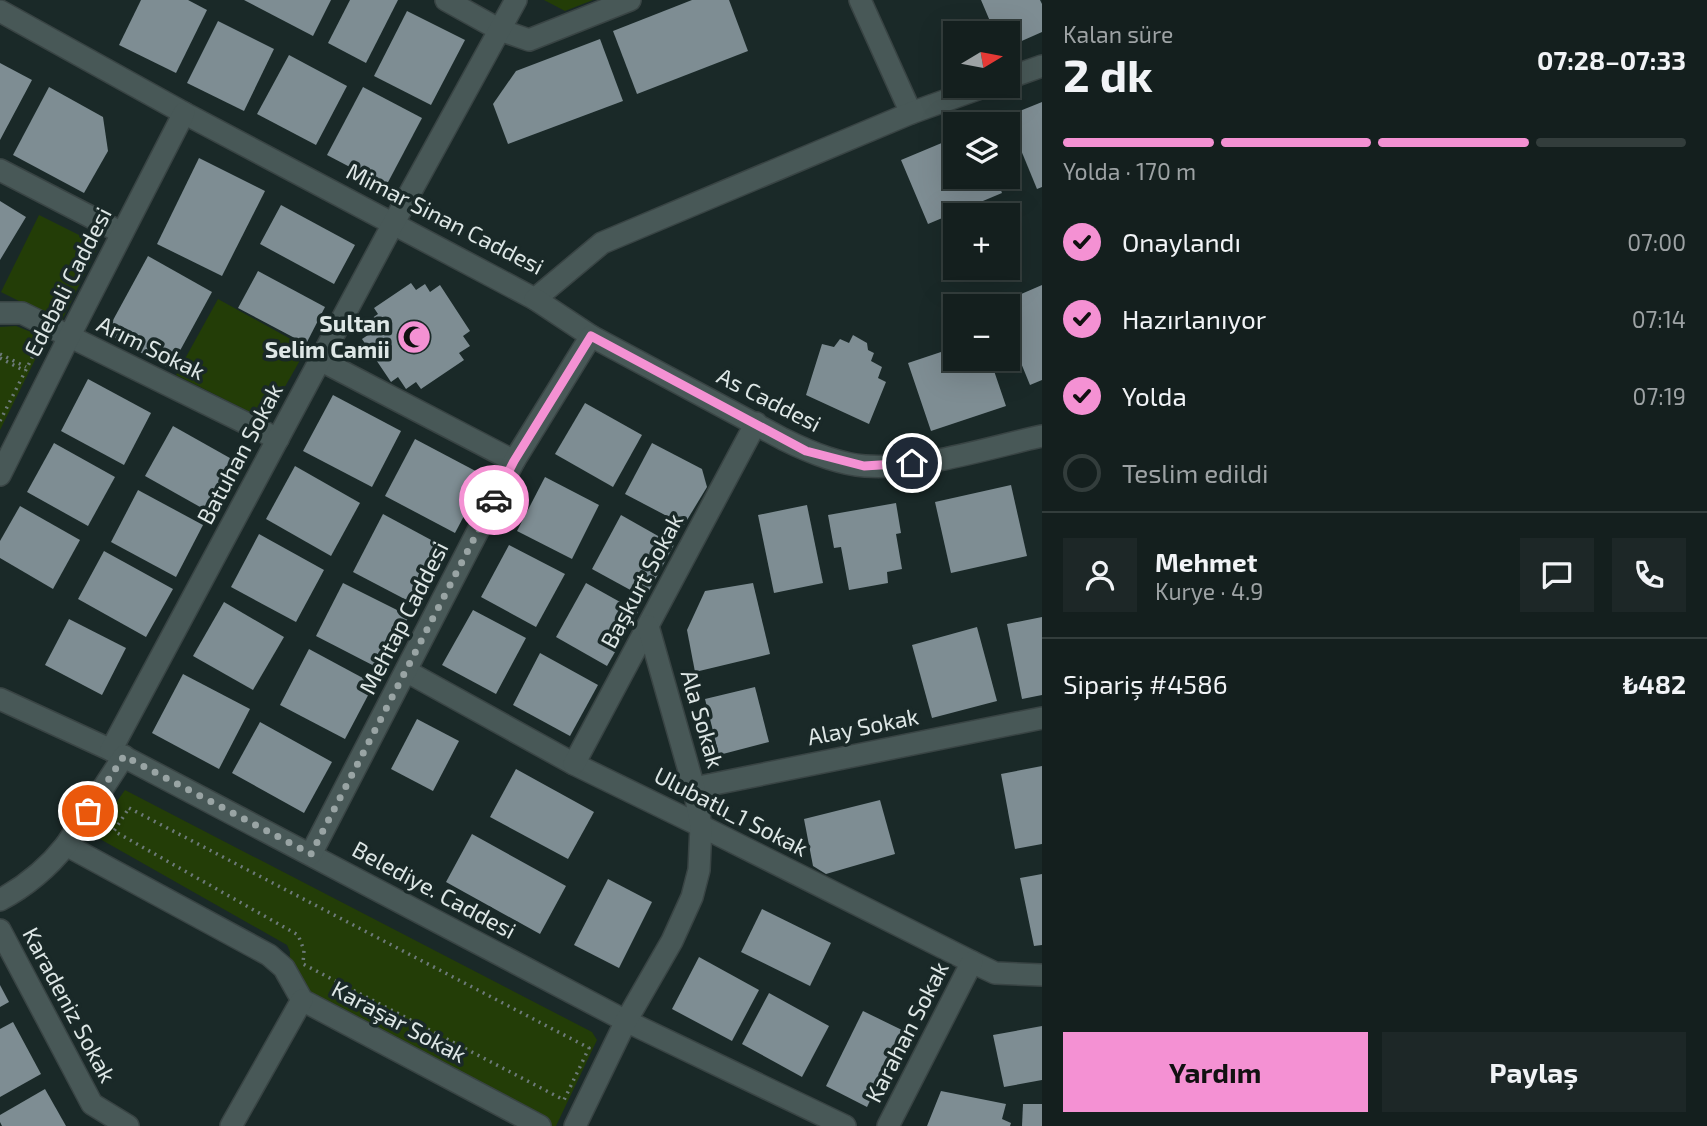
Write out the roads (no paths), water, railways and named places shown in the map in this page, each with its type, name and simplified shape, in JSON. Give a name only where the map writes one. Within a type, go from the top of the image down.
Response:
[{"type":"street","points":[[446,0],[500,30],[528,40],[630,0]]},
{"type":"street","name":"Batuhan Sokak","points":[[0,900],[22,889],[41,873],[66,845],[118,753],[320,360],[516,0]]},
{"type":"street","points":[[860,0],[911,113]]},
{"type":"street","name":"Mimar Sinan Caddesi","points":[[0,11],[184,113],[535,299],[602,243],[953,98]]},
{"type":"street","points":[[1020,74],[1042,66]]},
{"type":"street","name":"Edebali Caddesi","points":[[0,475],[184,113]]},
{"type":"street","points":[[0,170],[122,233]]},
{"type":"street","name":"As Caddesi","points":[[535,299],[591,336],[806,451],[864,466],[929,462],[1042,436]]},
{"type":"street","name":"Arım Sokak","points":[[0,313],[22,313],[278,439]]},
{"type":"street","name":"Mehtap Caddesi","points":[[311,854],[514,461],[591,336]]},
{"type":"street","points":[[320,360],[514,461]]},
{"type":"street","name":"Başkurt Sokak","points":[[574,764],[756,423]]},
{"type":"street","name":"Ala Sokak","points":[[575,1126],[626,1021],[672,941],[692,897],[699,870],[701,825],[694,788],[648,626]]},
{"type":"street","name":"Ulubatlı_1 Sokak","points":[[406,671],[574,764],[995,973],[1042,975]]},
{"type":"street","name":"Belediye. Caddesi","points":[[0,699],[118,753],[626,1021],[845,1126]]},
{"type":"street","name":"Alay Sokak","points":[[694,788],[1042,718]]},
{"type":"street","name":"Karaşar Sokak","points":[[66,845],[269,955],[284,968],[302,1000],[540,1126]]},
{"type":"street","name":"Karadeniz Sokak","points":[[0,930],[92,1104],[128,1126]]},
{"type":"street","name":"Karahan Sokak","points":[[888,1126],[972,962]]},
{"type":"street","points":[[231,1126],[302,1000]]},
{"type":"place","name":"Sultan Selim Camii","points":[[414,337]]}]
